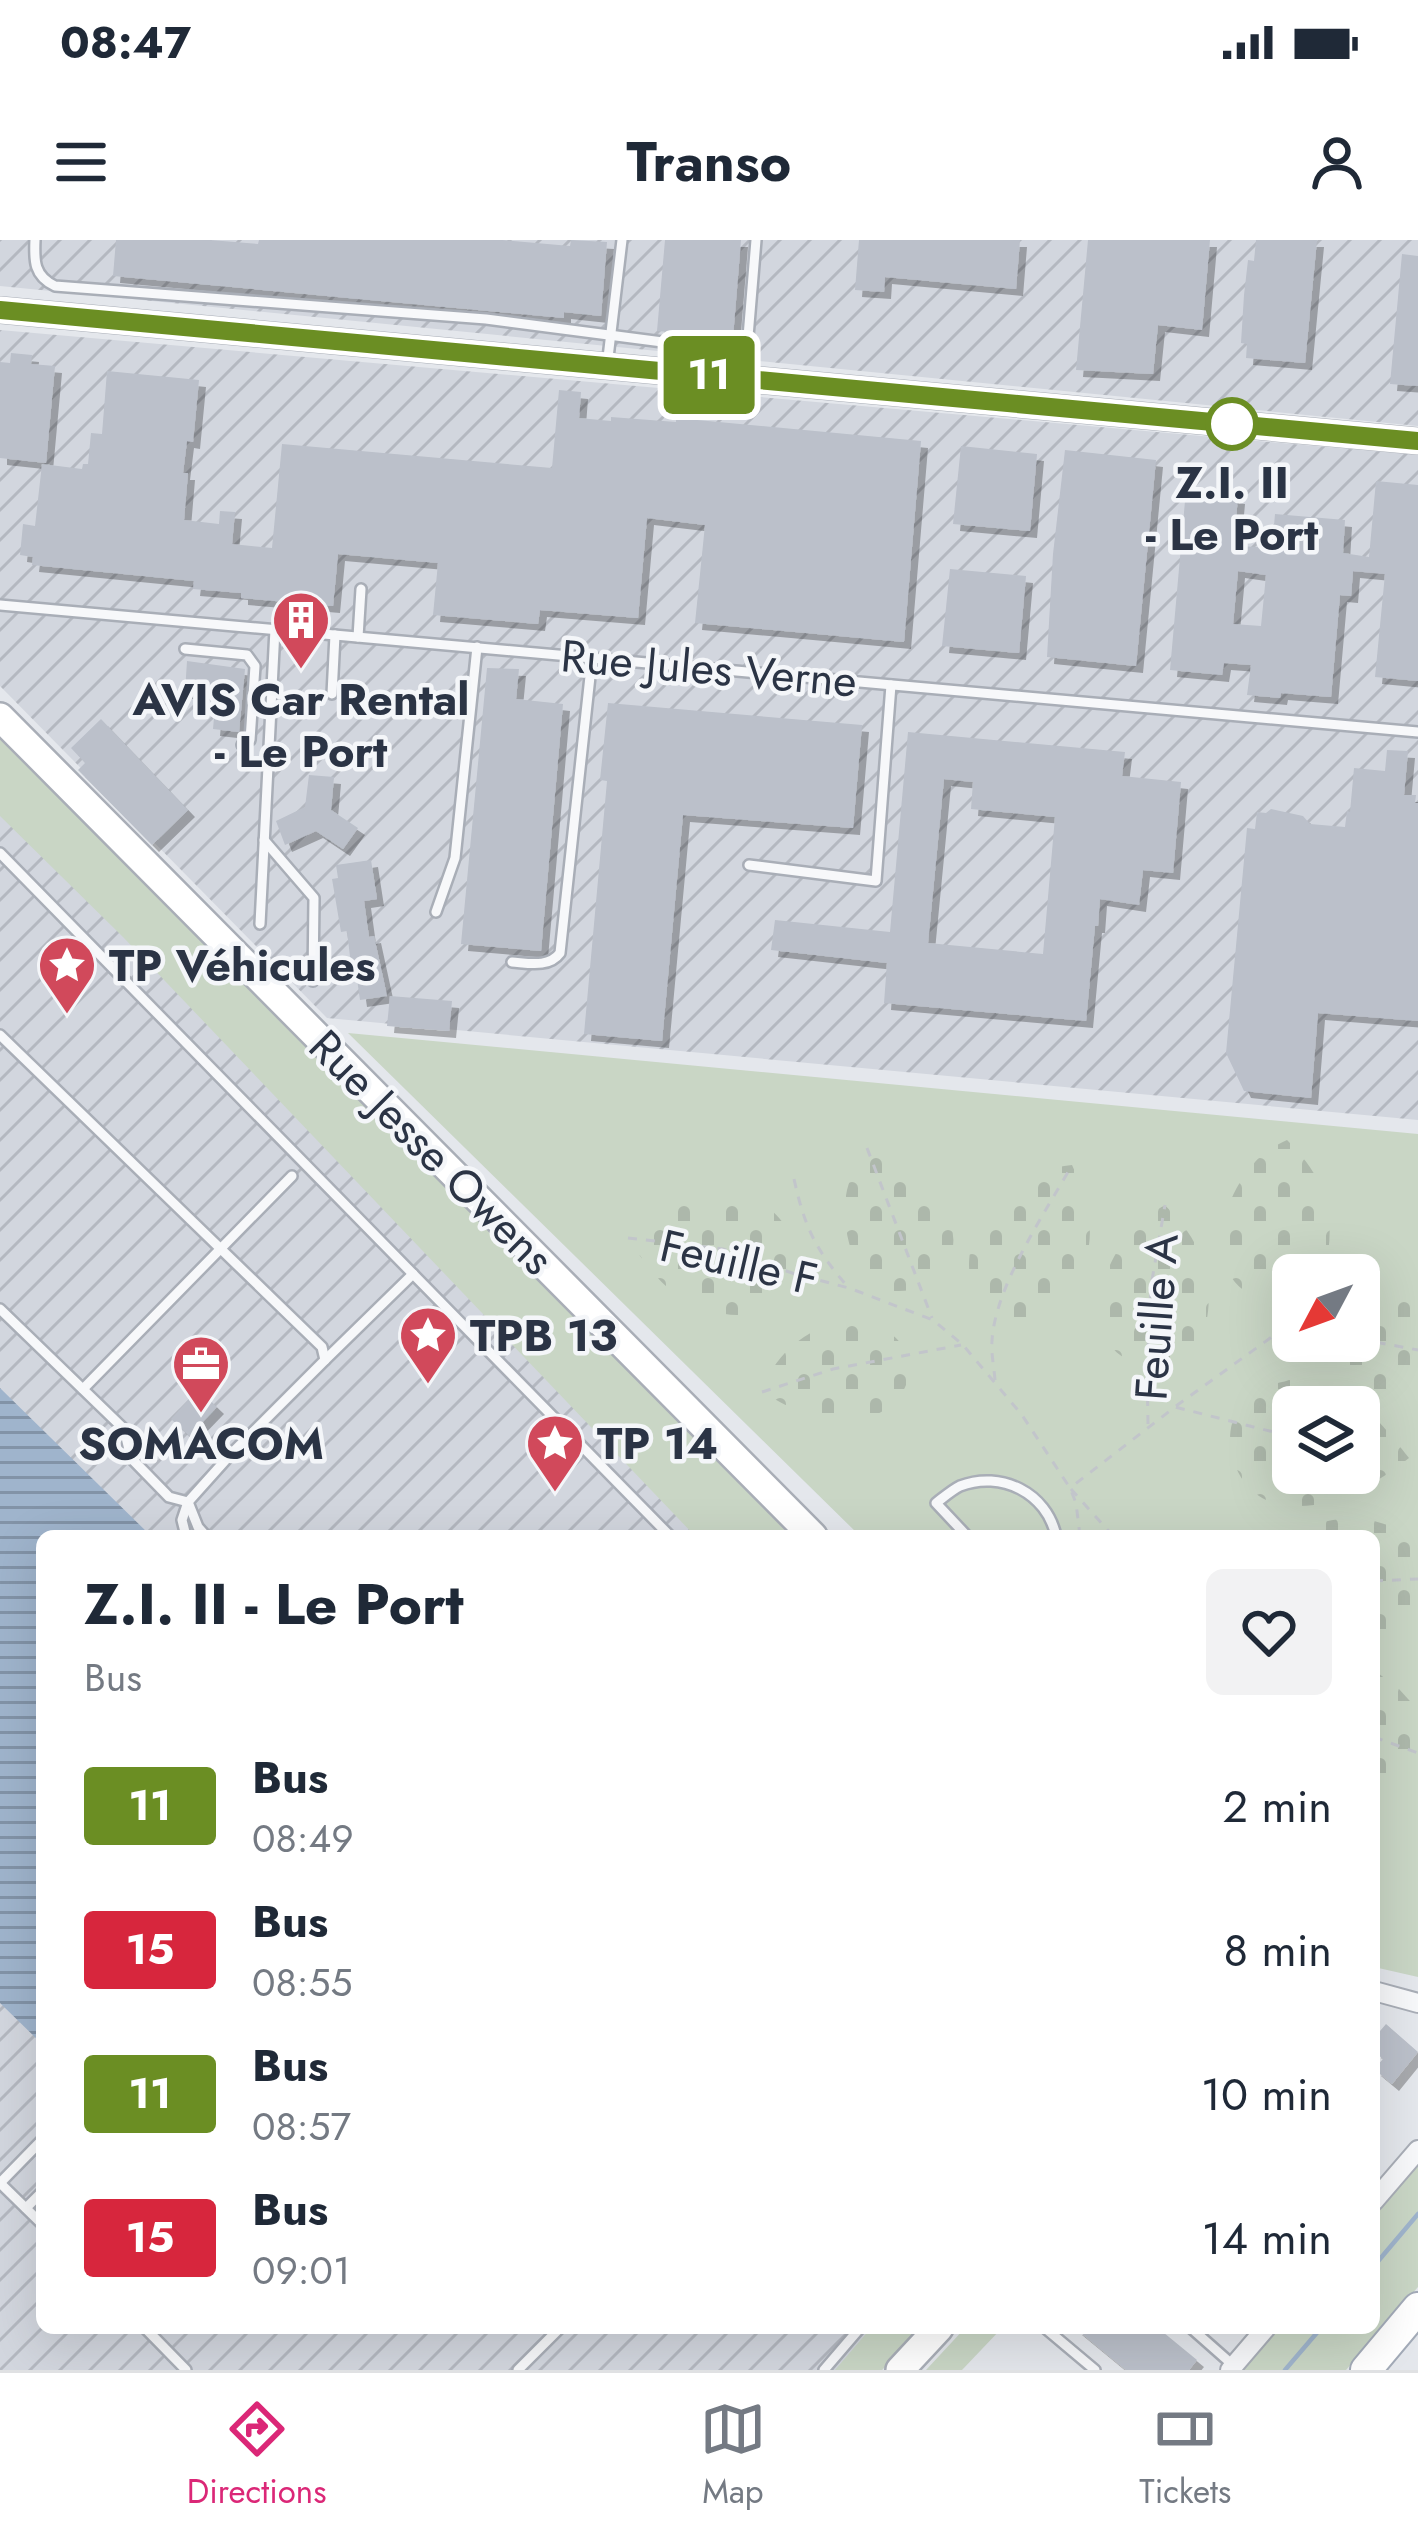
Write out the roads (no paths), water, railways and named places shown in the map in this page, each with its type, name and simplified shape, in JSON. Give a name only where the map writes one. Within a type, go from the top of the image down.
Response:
[{"type":"main road","name":"Rue Jesse Owens","points":[[0,717],[807,1530]]},
{"type":"main road","points":[[1366,2370],[1418,2308]]},
{"type":"main road","points":[[900,2370],[933,2334]]},
{"type":"street","points":[[0,310],[1418,441]]},
{"type":"street","points":[[1384,1994],[1418,2003]]},
{"type":"street","points":[[1384,1994],[1418,2019]]},
{"type":"street","points":[[1380,2194],[1418,2150]]},
{"type":"street","points":[[1232,2368],[1255,2334]]},
{"type":"lane","points":[[35,240],[37,270],[55,286],[486,319],[747,353]]},
{"type":"lane","points":[[608,366],[622,240]]},
{"type":"lane","points":[[744,379],[756,240]]},
{"type":"lane","points":[[358,637],[361,590]]},
{"type":"lane","name":"Rue Jules Verne","points":[[0,605],[1418,733]]},
{"type":"lane","points":[[197,651],[198,622]]},
{"type":"lane","points":[[260,925],[275,629]]},
{"type":"lane","points":[[332,694],[335,635]]},
{"type":"lane","points":[[436,912],[454,857],[477,647]]},
{"type":"lane","points":[[185,649],[247,655],[255,666],[250,740],[242,745]]},
{"type":"lane","points":[[512,962],[545,963],[560,953],[592,658]]},
{"type":"lane","points":[[749,865],[876,880],[891,685]]},
{"type":"lane","points":[[264,840],[314,898],[313,981]]},
{"type":"lane","points":[[0,853],[664,1530]]},
{"type":"lane","points":[[0,1035],[322,1347],[326,1360]]},
{"type":"lane","points":[[82,1389],[292,1176]]},
{"type":"lane","points":[[184,1530],[182,1520],[188,1502],[413,1274]]},
{"type":"lane","points":[[0,1309],[124,1429],[131,1458],[169,1497],[188,1502]]},
{"type":"lane","points":[[961,1530],[936,1503],[957,1487],[989,1480],[1019,1486],[1040,1503],[1055,1530]]},
{"type":"lane","points":[[188,1502],[201,1530]]},
{"type":"lane","points":[[36,2146],[0,2183],[36,2218]]},
{"type":"lane","points":[[26,2208],[36,2198]]},
{"type":"lane","points":[[151,2334],[186,2370]]},
{"type":"lane","points":[[518,2370],[554,2334]]},
{"type":"lane","points":[[824,2370],[855,2334]]},
{"type":"lane","points":[[1052,2334],[1095,2370]]},
{"type":"lane","points":[[1197,2334],[1232,2368]]},
{"type":"water","points":[[0,1388],[145,1530],[36,1530],[36,2038],[0,2003]]},
{"type":"waterway","points":[[1380,2259],[1418,2214]]},
{"type":"waterway","points":[[1285,2370],[1316,2334]]},
{"type":"place","name":"Z.I. II - Le Port","points":[[1232,424]]},
{"type":"place","name":"AVIS Car Rental - Le Port","points":[[301,671]]},
{"type":"place","name":"TP Véhicules","points":[[67,1016]]},
{"type":"place","name":"TPB 13","points":[[428,1386]]},
{"type":"place","name":"SOMACOM","points":[[201,1415]]},
{"type":"place","name":"TP 14","points":[[555,1494]]}]
